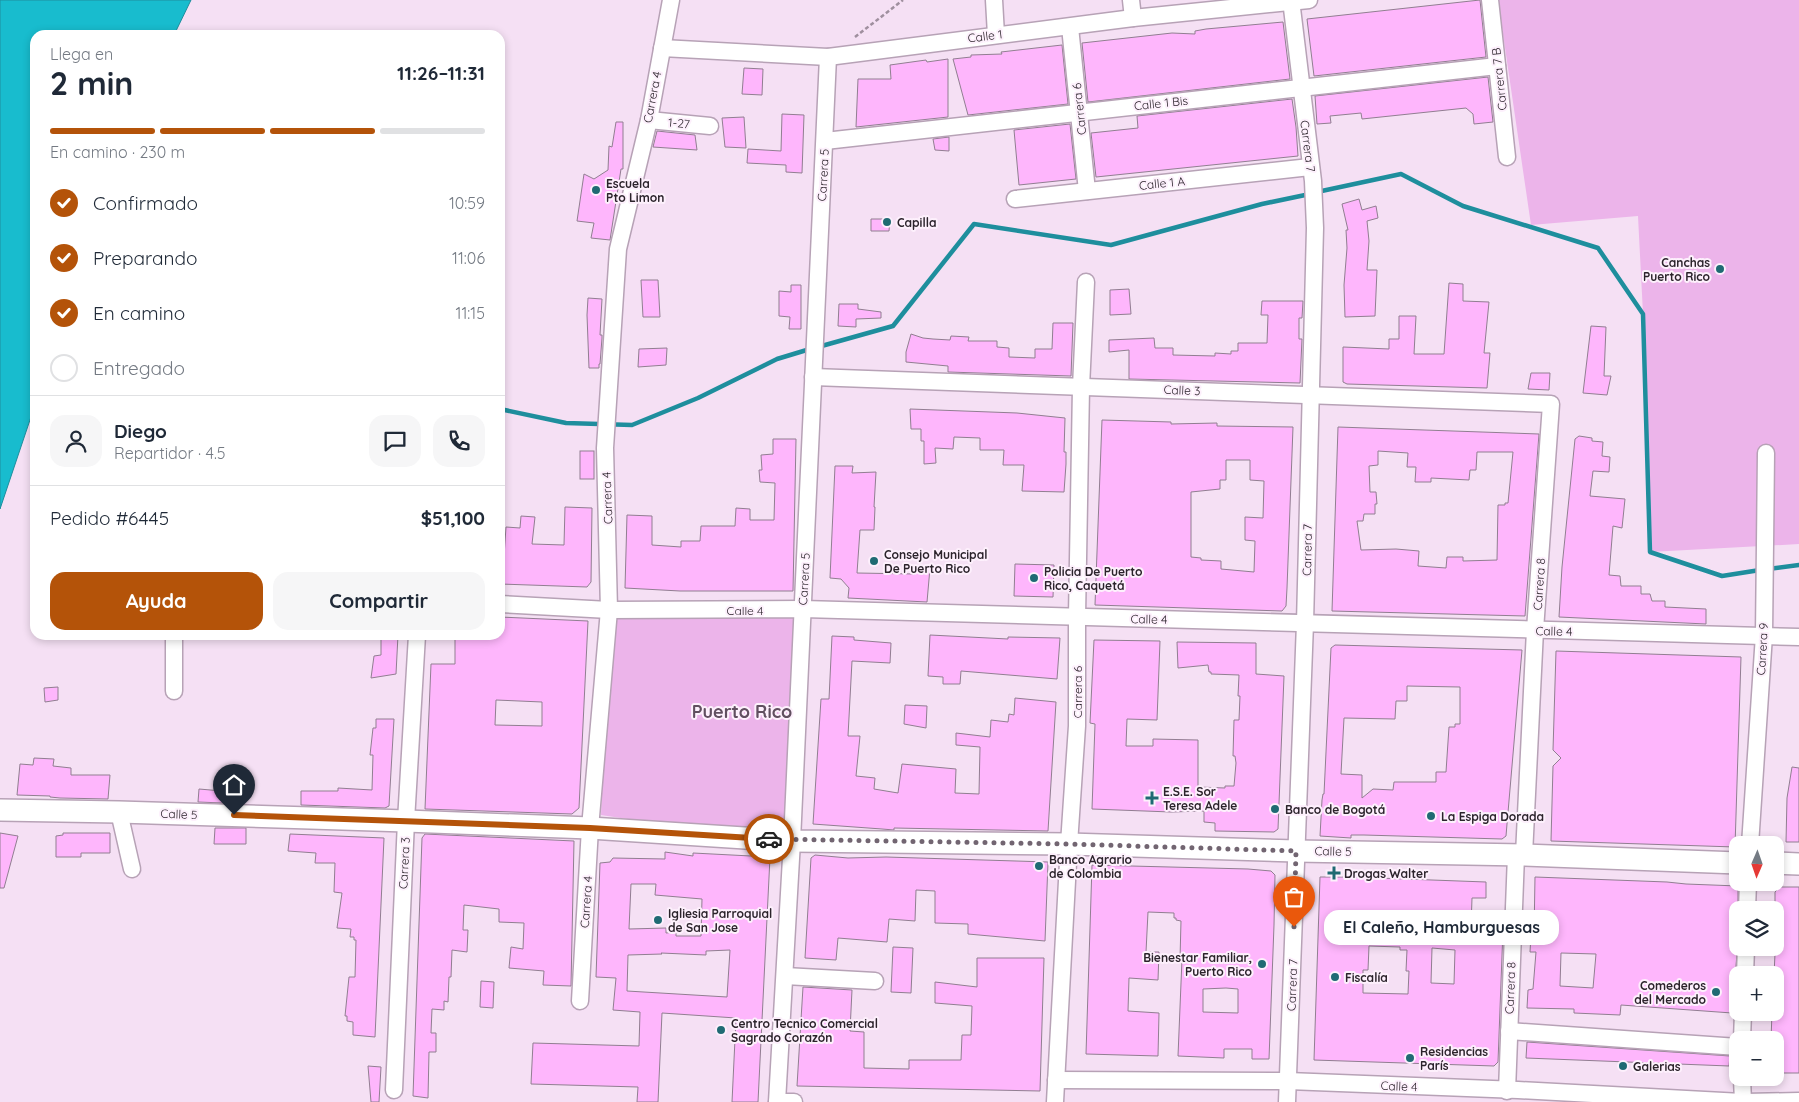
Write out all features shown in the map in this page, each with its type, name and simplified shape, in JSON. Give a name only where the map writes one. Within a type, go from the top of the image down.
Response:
[{"type":"street","name":"Carrera 4","points":[[580,1001],[590,828],[610,610],[605,448],[618,249],[648,120],[671,0]]},
{"type":"street","points":[[994,0],[996,35]]},
{"type":"street","points":[[1131,0],[1133,18]]},
{"type":"street","name":"Calle 1","points":[[662,48],[828,57],[1133,18],[1309,0]]},
{"type":"street","name":"Carrera 7 B","points":[[1490,0],[1507,158]]},
{"type":"street","name":"Carrera 7","points":[[1288,1102],[1305,623],[1315,228],[1312,174],[1291,1]]},
{"type":"street","name":"Carrera 6","points":[[1070,26],[1087,191]]},
{"type":"street","name":"Carrera 5","points":[[777,1102],[792,841],[828,57]]},
{"type":"street","name":"Calle 1 Bis","points":[[825,141],[1497,66]]},
{"type":"street","name":"1-27","points":[[648,120],[710,126]]},
{"type":"street","name":"Calle 1 A","points":[[1014,199],[1087,191],[1312,174]]},
{"type":"street","name":"Carrera 6","points":[[1055,1102],[1077,726],[1081,387],[1086,282]]},
{"type":"street","name":"Calle 3","points":[[814,370],[1081,387],[1551,404]]},
{"type":"street","name":"Carrera 8","points":[[1514,1094],[1509,1031],[1551,404]]},
{"type":"street","name":"Carrera 9","points":[[1751,836],[1764,635],[1766,453]]},
{"type":"street","name":"Calle 4","points":[[505,604],[610,610],[803,609],[1799,637]]},
{"type":"street","points":[[174,640],[174,691]]},
{"type":"street","name":"Carrera 3","points":[[394,1090],[406,820],[417,640]]},
{"type":"street","name":"Calle 5","points":[[0,810],[406,820],[590,828],[792,841],[1069,844],[1520,855],[1729,863]]},
{"type":"street","points":[[119,812],[132,869]]},
{"type":"street","points":[[1784,863],[1799,864]]},
{"type":"street","points":[[784,976],[876,981]]},
{"type":"street","points":[[1509,1031],[1729,1046]]},
{"type":"street","name":"Calle 4","points":[[1056,1080],[1288,1081],[1514,1094],[1743,1102],[1799,1101]]},
{"type":"street","points":[[1742,1086],[1743,1102]]},
{"type":"street","points":[[777,1102],[794,1102]]},
{"type":"path","points":[[851,40],[904,0]]},
{"type":"shaded area","name":"Canchas Puerto Rico","points":[[1498,0],[1799,0],[1799,544],[1650,552],[1638,216],[1531,225]]},
{"type":"shaded area","points":[[609,610],[797,612],[785,833],[680,827],[601,815]]},
{"type":"water","points":[[0,0],[191,0],[176,30],[30,30],[30,420],[0,509]]},
{"type":"building","points":[[1480,0],[1486,57],[1314,76],[1307,19]]},
{"type":"building","points":[[1283,22],[1290,79],[1088,102],[1082,43],[1172,33],[1195,34],[1195,31],[1206,29]]},
{"type":"building","points":[[1062,45],[1068,104],[968,115],[953,59],[971,57],[971,55],[1002,54],[1001,52]]},
{"type":"building","points":[[948,59],[948,117],[856,127],[858,79],[891,79],[890,65]]},
{"type":"building","points":[[744,68],[763,69],[762,95],[742,94]]},
{"type":"building","points":[[1488,77],[1493,122],[1474,124],[1473,114],[1466,108],[1362,119],[1361,113],[1330,116],[1331,123],[1317,124],[1315,96]]},
{"type":"building","points":[[1292,99],[1298,156],[1096,177],[1091,133],[1138,128],[1137,116]]},
{"type":"building","points":[[782,114],[804,115],[802,173],[786,172],[786,165],[747,163],[748,149],[781,151]]},
{"type":"building","points":[[744,117],[746,148],[725,147],[722,118]]},
{"type":"building","points":[[616,122],[623,122],[623,169],[621,169],[610,240],[591,238],[594,223],[577,221],[584,174],[594,179],[608,170],[609,146],[612,147]]},
{"type":"building","points":[[1070,124],[1076,179],[1019,185],[1014,130]]},
{"type":"building","points":[[657,131],[695,135],[697,150],[653,147]]},
{"type":"building","points":[[949,137],[949,151],[935,150],[933,139]]},
{"type":"building","points":[[1359,199],[1362,210],[1376,206],[1378,218],[1367,221],[1369,241],[1367,270],[1377,270],[1375,316],[1345,317],[1344,285],[1347,248],[1346,230],[1348,230],[1342,204]]},
{"type":"building","points":[[871,219],[890,219],[889,231],[871,231]]},
{"type":"building","points":[[641,280],[658,280],[660,317],[643,317]]},
{"type":"building","points":[[1449,283],[1463,284],[1463,301],[1489,302],[1484,353],[1490,353],[1487,388],[1347,384],[1343,382],[1343,347],[1389,349],[1389,339],[1399,339],[1399,316],[1416,316],[1414,354],[1444,354]]},
{"type":"building","points":[[791,285],[801,285],[801,329],[789,329],[790,317],[779,316],[779,291],[791,292]]},
{"type":"building","points":[[1129,289],[1131,314],[1110,315],[1110,290]]},
{"type":"building","points":[[588,298],[602,299],[600,335],[602,335],[602,338],[599,368],[589,368]]},
{"type":"building","points":[[1262,301],[1303,301],[1302,318],[1299,318],[1299,339],[1302,339],[1300,383],[1129,379],[1129,350],[1109,352],[1109,340],[1154,338],[1155,348],[1173,348],[1173,355],[1215,356],[1215,353],[1231,354],[1231,351],[1238,351],[1238,343],[1267,343],[1268,315],[1261,315]]},
{"type":"building","points":[[839,304],[858,304],[858,309],[881,312],[881,318],[856,319],[856,327],[838,326]]},
{"type":"building","points":[[1053,323],[1073,323],[1071,376],[948,372],[948,366],[906,362],[906,352],[911,334],[933,339],[950,340],[951,336],[969,337],[968,341],[997,341],[997,347],[1009,348],[1009,357],[1035,358],[1035,349],[1052,349]]},
{"type":"building","points":[[1591,326],[1606,327],[1604,376],[1611,376],[1607,395],[1583,393]]},
{"type":"building","points":[[667,348],[666,365],[638,367],[639,349]]},
{"type":"building","points":[[1531,373],[1550,373],[1549,390],[1528,389]]},
{"type":"building","points":[[910,409],[1017,413],[1065,418],[1064,452],[1066,452],[1066,464],[1064,492],[1022,491],[1024,465],[1003,465],[1004,450],[980,450],[980,438],[954,437],[953,449],[935,448],[936,463],[924,464],[924,441],[921,441],[921,429],[911,429]]},
{"type":"building","points":[[1102,420],[1171,422],[1171,424],[1217,423],[1217,426],[1293,427],[1286,606],[1282,611],[1095,605]],"holes":[[[1226,460],[1250,460],[1250,480],[1264,481],[1263,518],[1245,517],[1245,540],[1255,541],[1254,572],[1221,569],[1221,561],[1201,560],[1201,558],[1191,557],[1191,492],[1220,489],[1220,480],[1226,480]]]},
{"type":"building","points":[[1338,427],[1539,434],[1525,616],[1332,611]],"holes":[[[1378,451],[1408,453],[1407,467],[1416,467],[1415,482],[1431,482],[1431,478],[1469,480],[1470,470],[1476,470],[1477,452],[1513,452],[1508,503],[1498,505],[1497,560],[1463,561],[1463,557],[1447,557],[1446,568],[1418,566],[1419,551],[1396,549],[1361,550],[1357,521],[1363,521],[1364,514],[1375,514],[1375,504],[1377,504],[1376,492],[1370,492],[1369,466],[1378,465]]]},
{"type":"building","points":[[1579,436],[1592,438],[1592,441],[1603,442],[1602,456],[1610,457],[1609,472],[1593,471],[1590,496],[1625,499],[1622,528],[1613,526],[1609,575],[1620,576],[1621,586],[1641,586],[1641,594],[1650,594],[1652,601],[1665,601],[1665,607],[1706,609],[1706,624],[1559,617],[1575,439]]},
{"type":"building","points":[[773,439],[796,439],[793,591],[680,591],[625,588],[627,515],[652,516],[652,545],[681,547],[681,541],[700,541],[701,526],[735,526],[736,508],[750,509],[750,520],[774,520],[775,483],[760,482],[759,470],[762,470],[761,455],[773,454]]},
{"type":"building","points":[[580,451],[594,451],[594,479],[580,479]]},
{"type":"building","points":[[835,466],[853,466],[852,473],[876,472],[874,530],[860,530],[857,573],[915,574],[916,568],[930,568],[927,602],[848,598],[849,588],[841,579],[830,578]]},
{"type":"building","points":[[565,507],[592,508],[591,582],[587,587],[505,584],[506,527],[520,528],[521,516],[535,517],[532,544],[564,545]]},
{"type":"building","points":[[1015,564],[1054,565],[1053,597],[1014,596]]},
{"type":"building","points":[[505,617],[588,621],[579,808],[572,814],[425,809],[431,664],[455,664],[455,640],[505,640]],"holes":[[[496,700],[542,702],[542,726],[495,725]]]},
{"type":"building","points":[[930,635],[1008,639],[1008,637],[1060,638],[1057,679],[961,671],[960,684],[943,684],[943,677],[928,676]]},
{"type":"building","points":[[832,636],[854,637],[854,640],[891,643],[890,663],[852,661],[848,736],[860,736],[856,776],[875,778],[874,789],[898,793],[902,764],[956,769],[955,793],[979,794],[980,747],[956,745],[956,733],[990,737],[991,720],[1008,722],[1009,714],[1014,715],[1015,698],[1056,702],[1048,831],[894,828],[894,830],[813,824],[821,699],[829,699]]},
{"type":"building","points":[[381,640],[398,640],[396,674],[371,678],[374,656],[381,655]]},
{"type":"building","points":[[1094,640],[1160,641],[1157,720],[1127,719],[1126,746],[1153,746],[1153,739],[1198,740],[1198,787],[1225,788],[1225,786],[1234,786],[1236,763],[1235,756],[1233,756],[1234,720],[1239,720],[1239,675],[1211,674],[1208,665],[1178,668],[1177,642],[1256,643],[1256,674],[1284,676],[1278,829],[1274,832],[1215,831],[1215,823],[1204,822],[1204,811],[1171,812],[1092,809],[1095,724],[1090,723]]},
{"type":"building","points":[[1335,645],[1522,650],[1506,836],[1502,839],[1364,835],[1351,835],[1351,838],[1320,836],[1324,794],[1331,648]],"holes":[[[1407,686],[1460,687],[1460,724],[1455,724],[1455,727],[1449,727],[1446,772],[1436,772],[1436,782],[1394,782],[1393,790],[1373,789],[1362,798],[1362,775],[1341,774],[1344,718],[1395,719],[1396,701],[1407,701]]]},
{"type":"building","points":[[1556,651],[1741,657],[1735,836],[1729,836],[1729,847],[1551,841],[1553,766],[1561,758],[1553,750]]},
{"type":"building","points":[[58,687],[58,700],[45,702],[44,688]]},
{"type":"building","points":[[905,705],[927,706],[926,728],[904,724]]},
{"type":"building","points":[[376,719],[394,719],[389,806],[385,808],[301,805],[301,791],[338,791],[338,788],[372,790],[373,755],[370,755]]},
{"type":"building","points":[[34,758],[54,759],[53,766],[71,768],[71,775],[110,775],[108,799],[17,795],[20,764],[33,765]]},
{"type":"building","points":[[1792,767],[1799,768],[1799,842],[1786,842],[1787,798]]},
{"type":"building","points":[[199,789],[222,791],[223,803],[198,802]]},
{"type":"building","points":[[215,828],[246,828],[246,844],[214,844]]},
{"type":"building","points":[[0,833],[18,836],[4,888],[0,888]]},
{"type":"building","points":[[63,833],[110,833],[110,853],[81,853],[81,857],[56,857],[56,836],[63,835]]},
{"type":"building","points":[[290,834],[384,838],[375,1037],[353,1035],[353,1022],[347,1021],[347,1016],[345,1016],[349,977],[355,977],[356,940],[354,940],[354,937],[350,937],[351,929],[337,928],[342,893],[334,892],[335,863],[315,863],[316,853],[288,851]]},
{"type":"building","points":[[425,834],[574,841],[571,986],[543,985],[544,971],[509,968],[511,947],[523,949],[524,923],[499,922],[499,909],[464,905],[463,930],[468,930],[467,952],[452,950],[448,1002],[444,1001],[444,1010],[432,1009],[431,1033],[436,1033],[436,1052],[429,1052],[428,1098],[413,1096],[422,838]]},
{"type":"building","points":[[665,852],[693,856],[693,853],[770,857],[758,1102],[732,1102],[736,1018],[662,1013],[658,1102],[637,1102],[638,1087],[531,1084],[533,1043],[639,1046],[640,1012],[613,1010],[616,978],[596,977],[600,863],[610,862],[613,858],[665,859]],"holes":[[[631,884],[656,884],[655,895],[702,899],[701,936],[676,936],[676,932],[666,933],[666,928],[629,929]],[[730,950],[727,997],[627,991],[628,955],[661,953],[706,955],[706,951]]]},
{"type":"building","points":[[815,855],[848,858],[886,857],[1048,862],[1045,941],[968,934],[968,924],[935,923],[935,891],[916,890],[915,921],[889,919],[887,942],[838,938],[836,960],[805,958],[811,858]]},
{"type":"building","points":[[1092,865],[1248,869],[1271,871],[1275,875],[1269,1059],[1252,1059],[1252,1049],[1224,1049],[1224,1058],[1178,1056],[1182,959],[1180,959],[1181,921],[1174,918],[1174,913],[1148,912],[1146,952],[1159,952],[1158,980],[1129,978],[1128,1011],[1159,1013],[1158,1056],[1086,1054]],"holes":[[[1203,989],[1238,989],[1238,1013],[1203,1012]]]},
{"type":"building","points":[[1320,877],[1486,882],[1486,898],[1472,898],[1471,928],[1503,929],[1498,1062],[1494,1066],[1314,1060]],"holes":[[[1369,946],[1400,947],[1400,950],[1407,950],[1406,971],[1409,971],[1408,994],[1363,993],[1363,970],[1368,970]],[[1432,948],[1455,950],[1454,984],[1431,983]]]},
{"type":"building","points":[[1535,877],[1729,886],[1729,891],[1738,891],[1738,901],[1729,901],[1729,956],[1737,956],[1736,966],[1729,966],[1729,1013],[1621,1005],[1620,1015],[1574,1013],[1574,1009],[1527,1008],[1528,990],[1533,989],[1536,952],[1530,952],[1531,935],[1534,935]],"holes":[[[1561,953],[1596,954],[1593,988],[1560,986]]]},
{"type":"building","points":[[1784,887],[1799,887],[1799,1073],[1784,1073],[1784,1031],[1771,1031],[1772,1021],[1784,1021],[1784,966],[1774,966],[1775,956],[1784,956],[1784,901],[1775,901],[1775,892],[1784,891]]},
{"type":"building","points":[[893,947],[913,948],[911,993],[891,992]]},
{"type":"building","points":[[977,958],[1044,958],[1040,1091],[797,1086],[803,987],[852,990],[850,1031],[864,1032],[864,1068],[909,1069],[909,1060],[961,1060],[962,1035],[971,1035],[972,1006],[935,1003],[935,982],[977,987]]},
{"type":"building","points":[[481,981],[494,982],[493,1008],[480,1007]]},
{"type":"building","points":[[1527,1042],[1729,1056],[1729,1066],[1526,1058]]},
{"type":"building","points":[[368,1066],[381,1067],[379,1102],[371,1102]]},
{"type":"waterway","points":[[1317,192],[1401,174],[1463,206],[1598,248],[1643,314],[1650,552],[1722,576],[1760,570]]},
{"type":"waterway","points":[[818,347],[893,326],[974,224],[1111,245],[1262,204],[1310,194]]},
{"type":"waterway","points":[[505,410],[566,423],[632,425],[698,398],[777,359],[810,349]]},
{"type":"waterway","points":[[1768,569],[1799,565]]},
{"type":"way so far","points":[[769,839],[792,841],[1069,844],[1296,851],[1294,927]]},
{"type":"place","name":"Escuela Pto Limon","points":[[596,190]]},
{"type":"place","name":"Capilla","points":[[887,222]]},
{"type":"place","name":"Canchas Puerto Rico","points":[[1720,269]]},
{"type":"place","name":"Consejo Municipal De Puerto Rico","points":[[874,561]]},
{"type":"place","name":"Policia De Puerto Rico, Caquetá","points":[[1034,578]]},
{"type":"place","name":"E.S.E. Sor Teresa Adele","points":[[1152,798]]},
{"type":"place","name":"Banco de Bogotá","points":[[1275,809]]},
{"type":"place","name":"La Espiga Dorada","points":[[1431,816]]},
{"type":"place","name":"Banco Agrario de Colombia","points":[[1039,866]]},
{"type":"place","name":"Drogas Walter","points":[[1334,873]]},
{"type":"place","name":"Igliesia Parroquial de San Jose","points":[[658,920]]},
{"type":"place","name":"El Caleño, Hamburguesas","points":[[1294,927]]},
{"type":"place","name":"Bienestar Familiar, Puerto Rico","points":[[1262,964]]},
{"type":"place","name":"Fiscalía","points":[[1335,977]]},
{"type":"place","name":"Comederos del Mercado","points":[[1716,992]]},
{"type":"place","name":"Centro Tecnico Comercial Sagrado Corazón","points":[[721,1030]]},
{"type":"place","name":"Residencias París","points":[[1410,1058]]},
{"type":"place","name":"Galerias","points":[[1623,1066]]},
{"type":"district","name":"Puerto Rico","points":[[742,711]]},
{"type":"route","points":[[234,815],[590,828],[769,839]]}]
